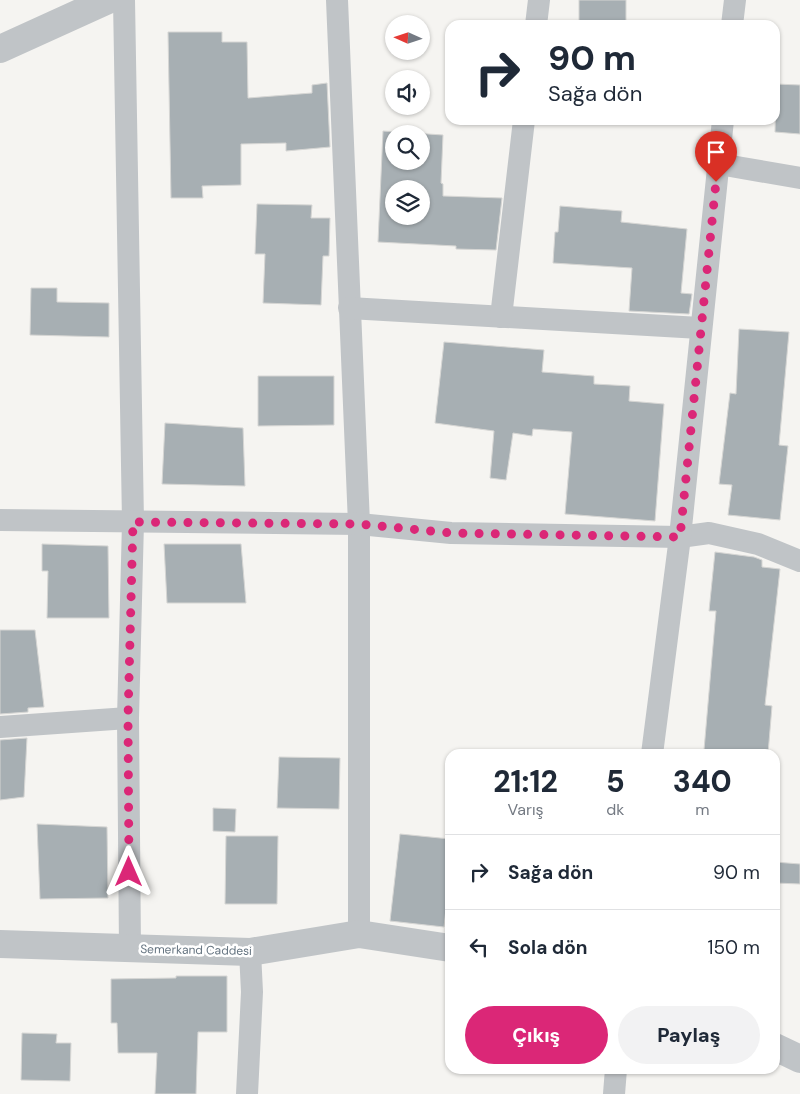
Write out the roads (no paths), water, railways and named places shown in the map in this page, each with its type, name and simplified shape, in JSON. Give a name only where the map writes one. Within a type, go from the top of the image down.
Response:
[{"type":"street","points":[[0,49],[108,0]]},
{"type":"street","points":[[124,0],[133,522],[128,718],[130,949]]},
{"type":"street","points":[[337,0],[359,524],[359,934]]},
{"type":"street","points":[[537,20],[539,0]]},
{"type":"street","points":[[733,20],[735,0]]},
{"type":"street","points":[[500,317],[523,125]]},
{"type":"street","points":[[653,749],[680,537],[700,328],[723,125]]},
{"type":"street","points":[[719,164],[800,178]]},
{"type":"street","points":[[349,308],[700,328]]},
{"type":"street","points":[[0,520],[359,524],[451,533],[680,537],[709,533],[758,544],[800,561]]},
{"type":"street","points":[[0,727],[128,718]]},
{"type":"street","name":"Semerkand Caddesi","points":[[0,944],[250,952],[359,934],[445,947]]},
{"type":"street","points":[[247,1094],[252,992],[250,952]]},
{"type":"street","points":[[780,1049],[800,1059]]},
{"type":"street","points":[[614,1094],[616,1074]]}]
